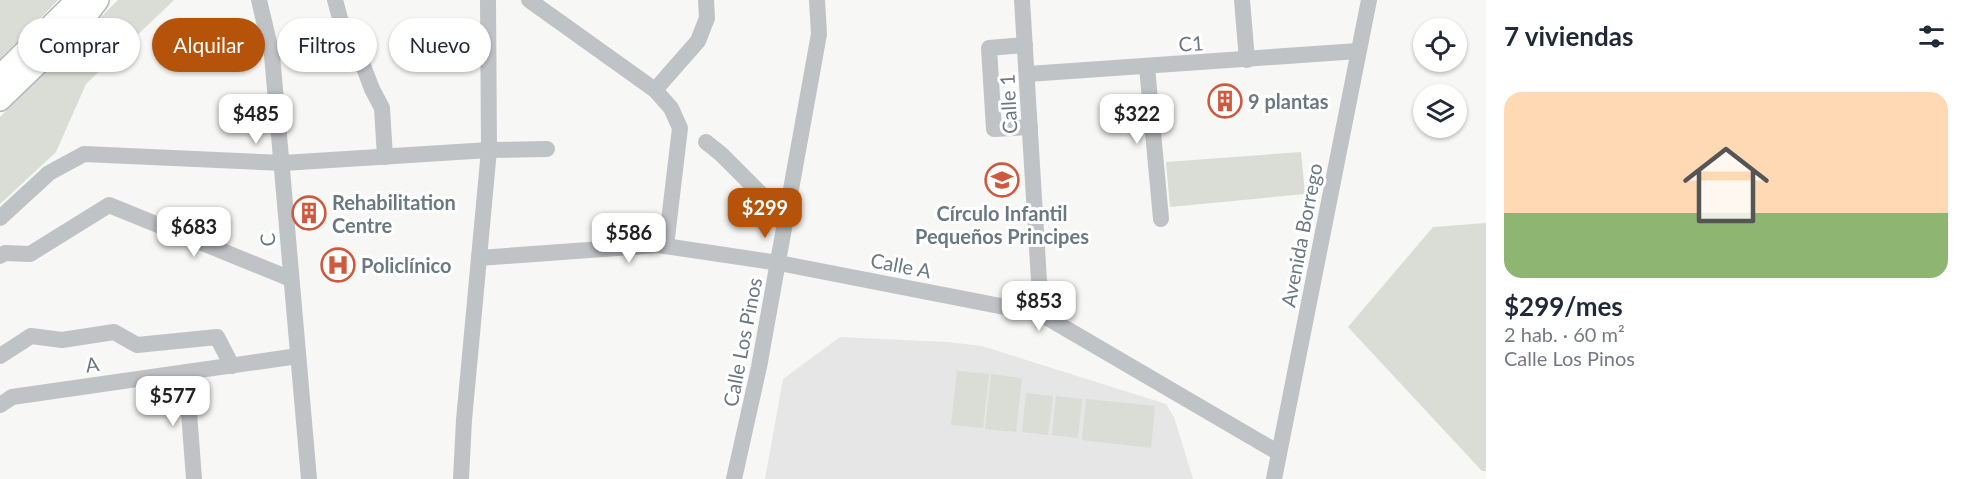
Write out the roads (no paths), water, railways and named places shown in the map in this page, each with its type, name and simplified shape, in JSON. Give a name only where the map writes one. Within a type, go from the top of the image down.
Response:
[{"type":"main road","points":[[0,76],[80,10],[98,0]]},
{"type":"main road","points":[[0,100],[80,10],[105,0]]},
{"type":"street","name":"C","points":[[259,0],[272,55],[309,479]]},
{"type":"street","points":[[335,0],[341,22],[382,108],[386,157]]},
{"type":"street","points":[[461,479],[489,150],[488,0]]},
{"type":"street","points":[[529,0],[655,90],[671,108],[680,128],[666,246]]},
{"type":"street","points":[[655,90],[698,41],[707,18],[706,0]]},
{"type":"street","name":"Calle Los Pinos","points":[[734,479],[779,263],[819,34],[818,0]]},
{"type":"street","name":"Calle 1","points":[[1022,0],[1041,314]]},
{"type":"street","points":[[1242,0],[1247,60]]},
{"type":"street","name":"Avenida Borrego","points":[[1274,479],[1369,0]]},
{"type":"street","points":[[1025,45],[989,48],[992,106],[994,129],[1030,127]]},
{"type":"street","name":"C1","points":[[1028,75],[1358,51]]},
{"type":"street","points":[[1148,67],[1161,219]]},
{"type":"street","points":[[706,142],[786,219]]},
{"type":"street","points":[[0,218],[50,173],[84,154],[283,163],[489,150],[547,149]]},
{"type":"street","points":[[0,256],[5,253],[30,254],[109,205],[291,279]]},
{"type":"street","name":"Calle A","points":[[479,258],[658,244],[779,263],[1041,314],[1279,453]]},
{"type":"street","points":[[0,356],[30,336],[62,340],[114,332],[137,345],[217,337],[232,366]]},
{"type":"street","name":"A","points":[[0,405],[12,397],[298,356]]},
{"type":"street","points":[[186,372],[194,479]]},
{"type":"place","name":"9 plantas","points":[[1225,101]]},
{"type":"place","name":"Círculo Infantil Pequeños Principes","points":[[1002,180]]},
{"type":"place","name":"Rehabilitation Centre","points":[[309,213]]},
{"type":"place","name":"Policlínico","points":[[338,265]]}]
